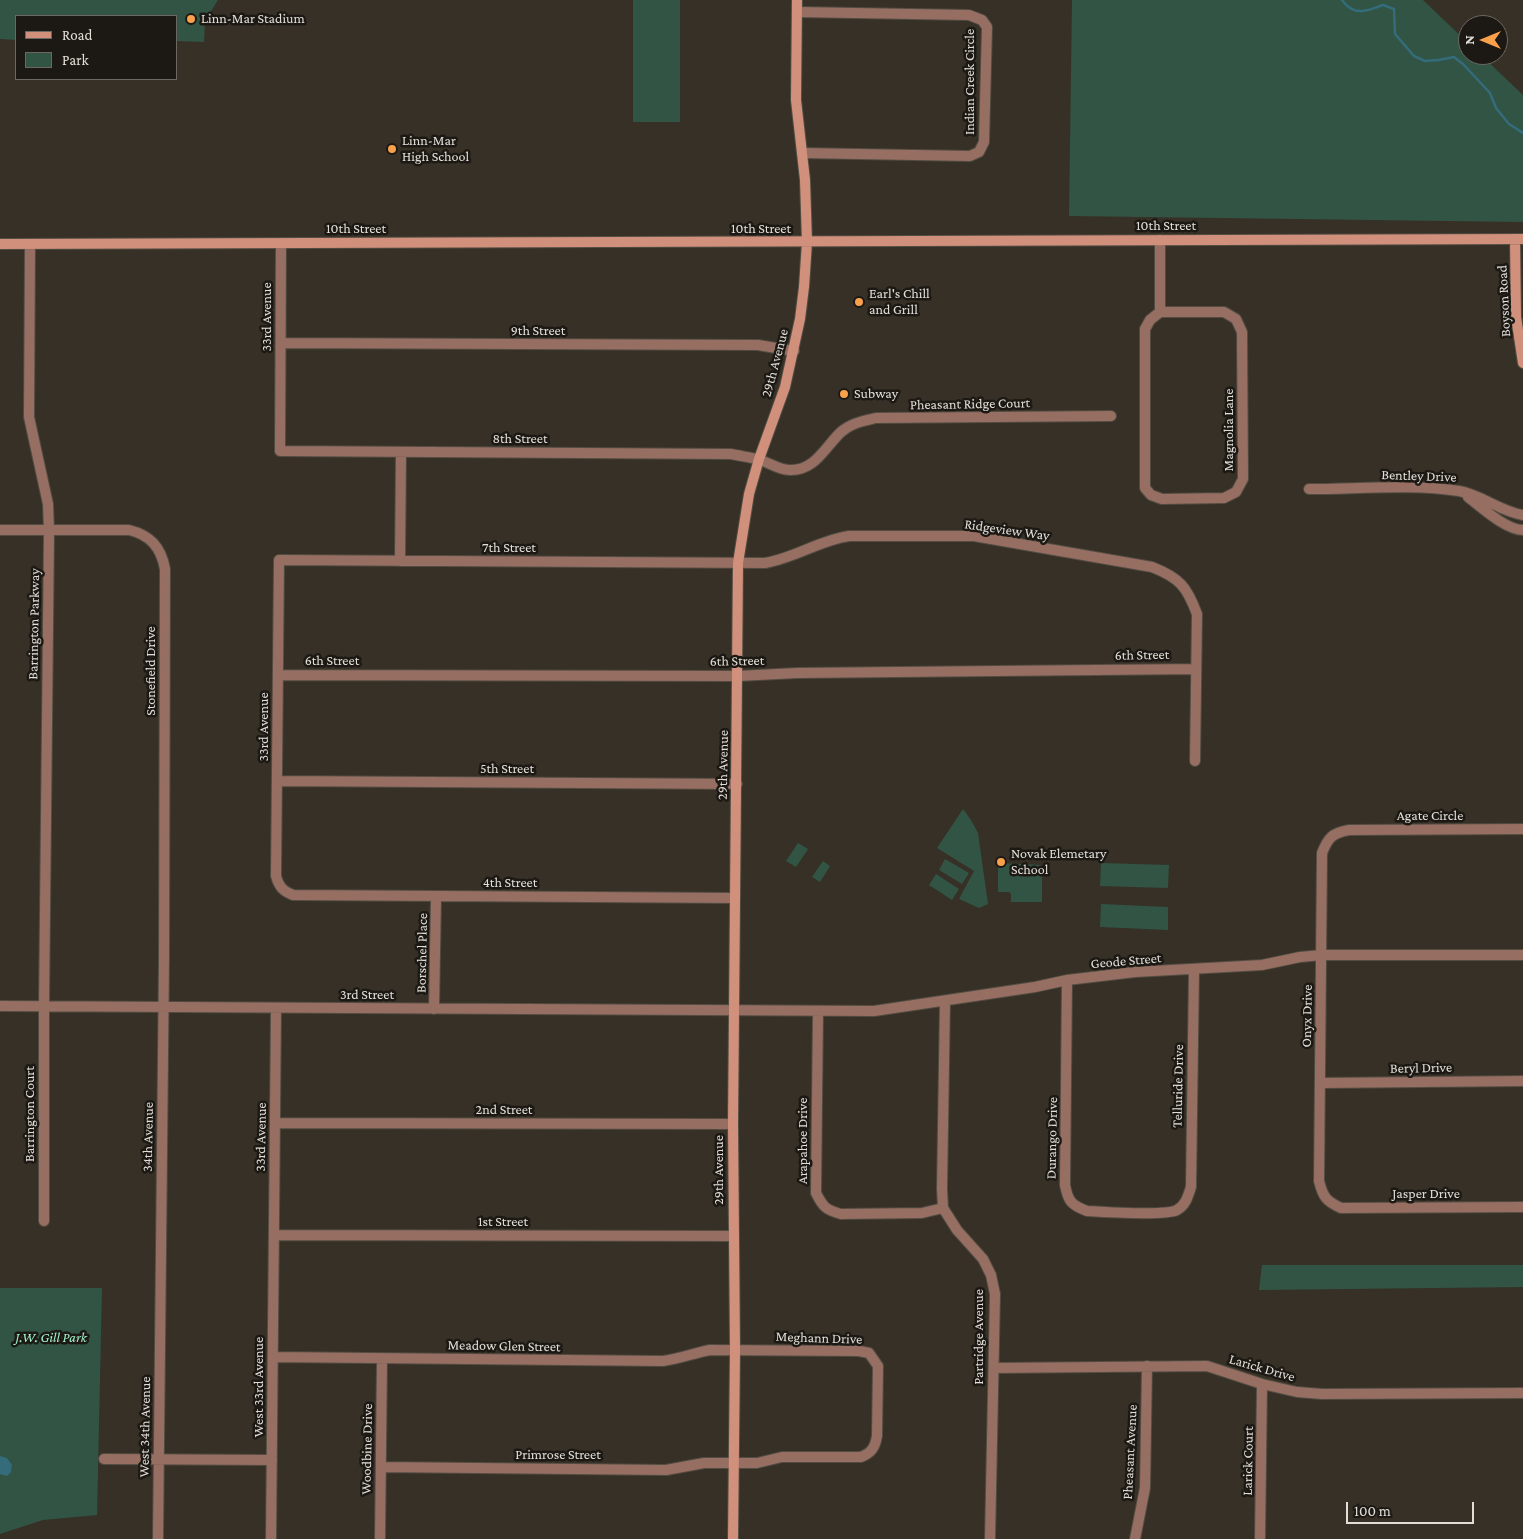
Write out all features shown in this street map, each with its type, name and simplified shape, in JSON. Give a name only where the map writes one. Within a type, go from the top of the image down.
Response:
[{"type":"street","name":"29th Avenue","points":[[733,1539],[735,1350],[733,1124],[738,563],[747,503],[759,459],[785,387],[800,319],[807,242],[805,180],[796,91],[797,0]]},
{"type":"street","name":"Indian Creek Circle","points":[[797,12],[969,15],[982,20],[987,28],[984,142],[979,152],[970,156],[802,153]]},
{"type":"street","name":"10th Street","points":[[0,244],[1519,238]]},
{"type":"street","name":"Boyson Road","points":[[1519,238],[1516,317],[1523,362]]},
{"type":"street","points":[[1160,240],[1160,312]]},
{"type":"street","name":"33rd Avenue","points":[[280,452],[281,243]]},
{"type":"street","name":"Barrington Parkway","points":[[30,244],[28,417],[48,504],[44,1007]]},
{"type":"street","name":"Magnolia Lane","points":[[1160,312],[1224,312],[1236,319],[1242,332],[1243,479],[1236,492],[1224,498],[1162,499],[1150,495],[1145,488],[1145,329],[1150,320],[1160,312]]},
{"type":"street","name":"9th Street","points":[[281,343],[758,345],[794,351]]},
{"type":"street","name":"Pheasant Ridge Court","points":[[759,459],[777,468],[791,470],[804,468],[817,460],[842,431],[859,421],[876,418],[1112,416]]},
{"type":"street","name":"8th Street","points":[[280,452],[731,454],[759,459]]},
{"type":"street","points":[[400,561],[401,452]]},
{"type":"street","name":"Bentley Drive","points":[[1309,490],[1430,488],[1461,492],[1487,500],[1516,514],[1523,515]]},
{"type":"street","points":[[1461,492],[1491,515],[1512,527],[1523,530]]},
{"type":"street","name":"Stonefield Drive","points":[[0,530],[129,530],[144,534],[158,548],[163,557],[165,569],[164,959]]},
{"type":"street","name":"Ridgeview Way","points":[[738,563],[765,563],[783,560],[835,538],[849,536],[974,536],[1152,567],[1167,573],[1178,581],[1190,594],[1197,614],[1195,760]]},
{"type":"street","name":"33rd Avenue","points":[[279,560],[276,876],[278,885],[284,892]]},
{"type":"street","name":"7th Street","points":[[279,560],[738,563]]},
{"type":"street","name":"6th Street","points":[[278,675],[738,676],[797,672],[1196,669]]},
{"type":"street","name":"5th Street","points":[[278,781],[737,784]]},
{"type":"street","name":"Agate Circle","points":[[1337,832],[1348,830],[1523,829]]},
{"type":"street","name":"Onyx Drive","points":[[1330,1203],[1322,1194],[1319,1181],[1322,853],[1326,841],[1337,832]]},
{"type":"street","name":"4th Street","points":[[284,892],[293,896],[736,898]]},
{"type":"street","name":"Borschel Place","points":[[434,1009],[436,897]]},
{"type":"street","name":"Geode Street","points":[[734,1010],[874,1011],[1068,980],[1135,972],[1262,965],[1300,957],[1322,955],[1523,955]]},
{"type":"street","name":"34th Avenue","points":[[160,1316],[164,959]]},
{"type":"street","name":"Telluride Drive","points":[[1186,1201],[1191,1187],[1194,970]]},
{"type":"street","name":"Durango Drive","points":[[1068,980],[1065,1185],[1068,1198],[1075,1207],[1086,1211],[1164,1212],[1177,1210],[1186,1201]]},
{"type":"street","points":[[943,1208],[945,1001]]},
{"type":"street","name":"3rd Street","points":[[0,1006],[734,1010]]},
{"type":"street","name":"Barrington Court","points":[[44,1007],[44,1221]]},
{"type":"street","name":"33rd Avenue","points":[[274,1235],[276,1009]]},
{"type":"street","name":"Arapahoe Drive","points":[[818,1011],[816,1193],[821,1203],[829,1211],[841,1214],[922,1213],[943,1208]]},
{"type":"street","name":"Beryl Drive","points":[[1320,1083],[1523,1081]]},
{"type":"street","name":"2nd Street","points":[[275,1123],[733,1124]]},
{"type":"street","name":"Jasper Drive","points":[[1330,1203],[1341,1208],[1523,1207]]},
{"type":"street","name":"Partridge Avenue","points":[[943,1208],[957,1230],[983,1259],[991,1275],[995,1294],[990,1539]]},
{"type":"street","name":"1st Street","points":[[274,1235],[733,1236]]},
{"type":"street","name":"West 33rd Avenue","points":[[271,1539],[274,1235]]},
{"type":"street","name":"West 34th Avenue","points":[[158,1539],[160,1316]]},
{"type":"street","name":"Meadow Glen Street","points":[[272,1357],[663,1361],[680,1359],[710,1350],[735,1350]]},
{"type":"street","name":"Meghann Drive","points":[[734,1463],[757,1463],[782,1456],[861,1457],[869,1454],[875,1446],[878,1436],[878,1366],[868,1353],[859,1351],[735,1350]]},
{"type":"street","name":"Woodbine Drive","points":[[380,1539],[382,1358]]},
{"type":"street","name":"Pheasant Avenue","points":[[1135,1539],[1145,1488],[1147,1366]]},
{"type":"street","name":"Larick Drive","points":[[994,1368],[1208,1366],[1262,1384],[1297,1392],[1322,1394],[1523,1394]]},
{"type":"street","name":"Larick Court","points":[[1260,1539],[1262,1384]]},
{"type":"street","points":[[104,1459],[272,1460]]},
{"type":"street","name":"Primrose Street","points":[[381,1467],[666,1470],[704,1462],[734,1463]]},
{"type":"green space","name":"Linn-Mar Stadium","points":[[0,0],[218,0],[205,21],[204,42],[178,41],[178,15],[15,15],[15,40],[0,39]]},
{"type":"green space","points":[[633,0],[680,0],[680,122],[633,122]]},
{"type":"green space","points":[[1072,0],[1423,0],[1458,33],[1458,65],[1492,65],[1523,95],[1523,222],[1069,216]]},
{"type":"green space","points":[[963,809],[978,833],[988,904],[979,908],[959,899],[974,871],[937,848]]},
{"type":"green space","points":[[798,843],[808,849],[796,867],[786,861]]},
{"type":"green space","points":[[945,859],[969,873],[962,884],[939,870]]},
{"type":"green space","points":[[823,861],[830,866],[820,882],[812,877]]},
{"type":"green space","points":[[998,863],[1042,865],[1042,902],[1011,902],[1011,894],[1009,892],[998,892]]},
{"type":"green space","points":[[1101,863],[1169,865],[1168,888],[1100,886]]},
{"type":"green space","points":[[936,874],[959,889],[952,900],[929,885]]},
{"type":"green space","points":[[1101,904],[1168,907],[1168,930],[1100,927]]},
{"type":"green space","points":[[1262,1265],[1523,1265],[1523,1287],[1259,1290]]},
{"type":"green space","name":"J.W. Gill Park","points":[[0,1288],[102,1288],[97,1515],[43,1520],[0,1534]]},
{"type":"water","points":[[0,1456],[7,1458],[12,1465],[11,1472],[7,1476],[0,1474]]},
{"type":"waterway","points":[[1342,0],[1351,9],[1356,11],[1366,11],[1383,5],[1394,9],[1395,34],[1414,56],[1425,61],[1454,57],[1490,93],[1496,108],[1509,124],[1523,133]]},
{"type":"place","name":"Linn-Mar Stadium","points":[[191,19]]},
{"type":"place","name":"Linn-Mar High School","points":[[392,149]]},
{"type":"place","name":"Earl's Chill and Grill","points":[[859,302]]},
{"type":"place","name":"Subway","points":[[844,394]]},
{"type":"place","name":"Novak Elemetary School","points":[[1001,862]]}]
